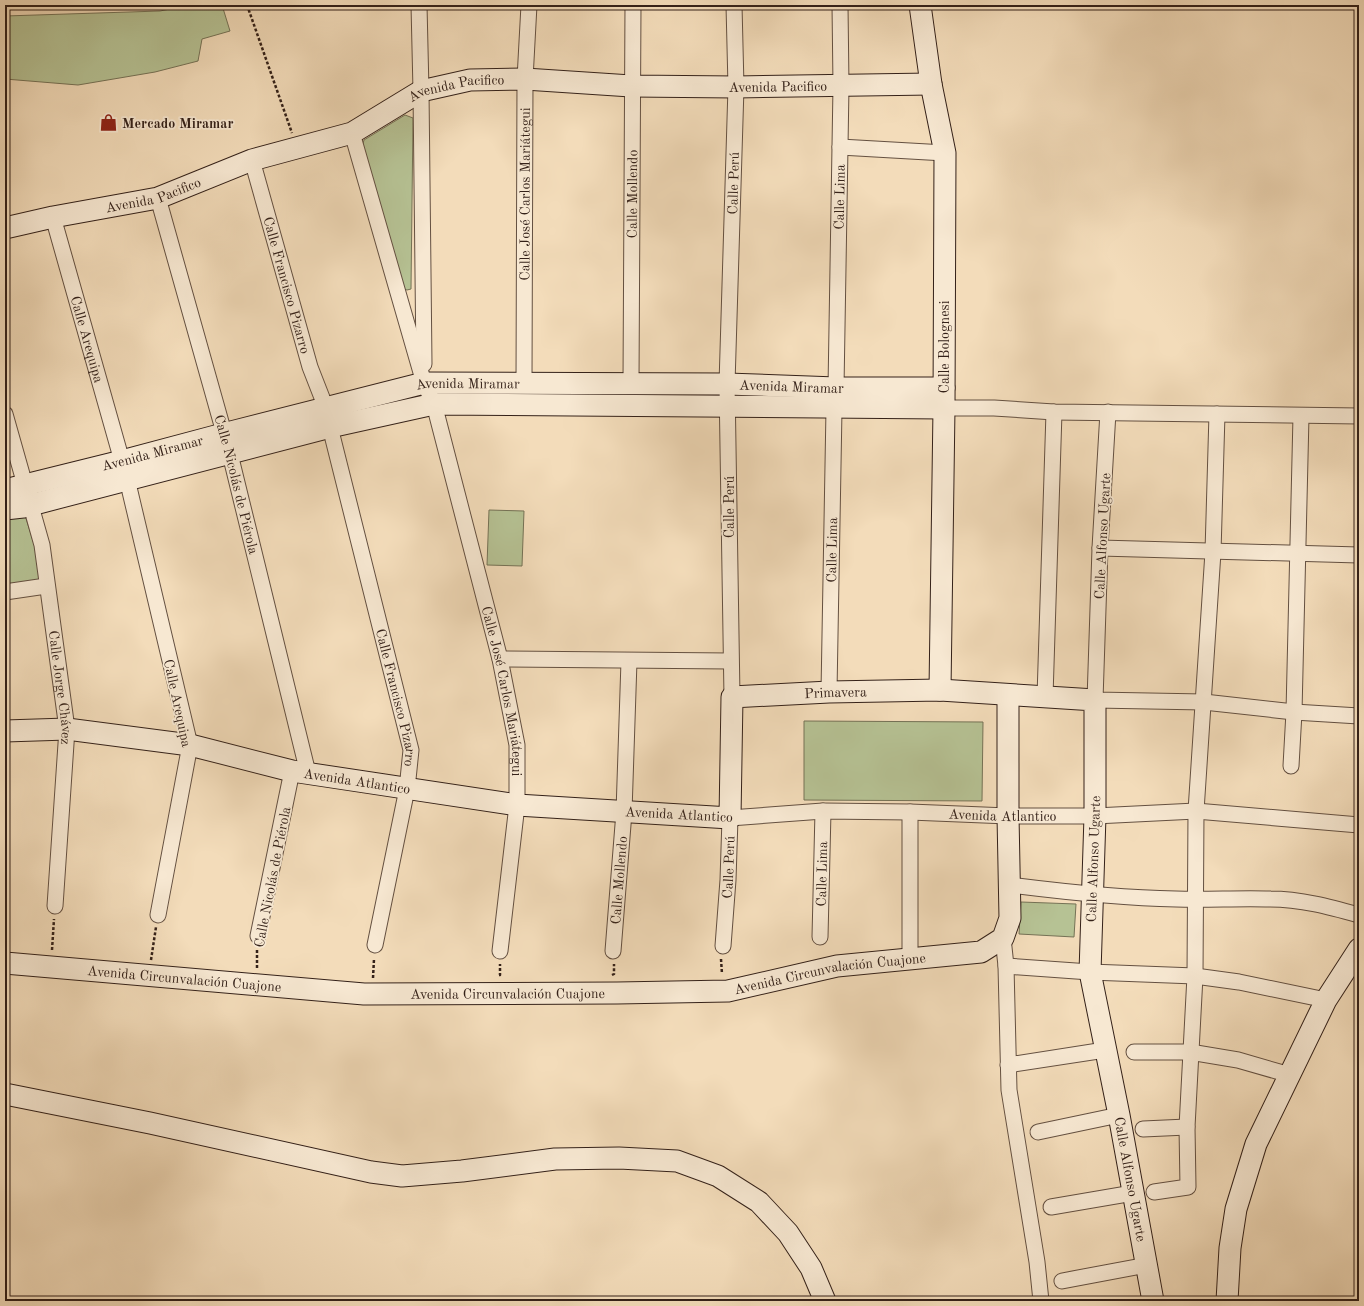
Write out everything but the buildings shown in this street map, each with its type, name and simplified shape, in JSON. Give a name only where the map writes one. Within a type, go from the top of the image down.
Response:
[{"type":"main road","name":"Calle Bolognesi","points":[[920,5],[931,84],[945,154],[944,398],[940,690]]},
{"type":"main road","name":"Avenida Pacifico","points":[[5,228],[53,216],[158,198],[252,160],[352,133],[422,91],[470,80],[525,79],[631,86],[736,88],[931,84]]},
{"type":"main road","name":"Avenida Miramar","points":[[124,470],[230,454],[424,383],[524,382],[727,384],[836,388],[944,398]]},
{"type":"main road","name":"Avenida Miramar","points":[[5,509],[27,495],[124,470],[223,434],[434,404],[834,409],[944,398]]},
{"type":"main road","name":"Avenida Miramar","points":[[5,490],[27,495]]},
{"type":"main road","name":"Primavera","points":[[732,697],[829,692],[940,690],[1008,696],[1095,700]]},
{"type":"main road","points":[[1003,938],[1010,918],[1008,696]]},
{"type":"main road","name":"Calle Perú","points":[[730,818],[732,697]]},
{"type":"main road","name":"Calle Alfonso Ugarte","points":[[1095,700],[1095,816],[1090,972],[1119,1115],[1153,1301]]},
{"type":"main road","name":"Avenida Atlantico","points":[[5,731],[67,729],[190,745],[300,772],[517,806],[730,818]]},
{"type":"main road","name":"Avenida Circunvalación Cuajone","points":[[5,963],[371,994],[722,991],[837,966],[981,952],[1003,938]]},
{"type":"main road","points":[[1227,1301],[1230,1248],[1236,1209],[1256,1144],[1326,1000],[1359,949]]},
{"type":"main road","points":[[5,1094],[150,1123],[371,1172],[402,1176],[462,1171],[555,1159],[619,1158],[677,1161],[718,1176],[759,1202],[788,1232],[811,1268],[825,1301]]},
{"type":"street","points":[[419,5],[422,91],[424,383]]},
{"type":"street","name":"Calle José Carlos Mariátegui","points":[[524,382],[525,79],[529,5]]},
{"type":"street","name":"Calle Mollendo","points":[[630,383],[632,5]]},
{"type":"street","name":"Calle Perú","points":[[732,697],[730,661],[729,408],[727,384],[736,88],[734,5]]},
{"type":"street","name":"Calle Lima","points":[[836,388],[841,86],[840,5]]},
{"type":"street","name":"Calle José Carlos Mariátegui","points":[[352,133],[424,383],[434,404],[500,659],[517,745],[517,806],[500,951]]},
{"type":"street","points":[[840,148],[945,154]]},
{"type":"street","name":"Calle Francisco Pizarro","points":[[252,160],[310,367],[328,418],[411,750],[407,789],[375,945]]},
{"type":"street","name":"Calle Nicolás de Piérola","points":[[158,198],[223,434],[230,454],[300,772],[258,936]]},
{"type":"street","name":"Calle Arequipa","points":[[53,216],[124,470],[190,745],[158,915]]},
{"type":"street","points":[[944,398],[994,408],[1054,412],[1359,416]]},
{"type":"street","name":"Calle Lima","points":[[829,692],[834,409]]},
{"type":"street","points":[[1045,697],[1054,412]]},
{"type":"street","name":"Calle Alfonso Ugarte","points":[[1095,700],[1100,548],[1108,412]]},
{"type":"street","name":"Calle Jorge Chávez","points":[[5,414],[42,545],[46,586],[67,729],[55,906]]},
{"type":"street","points":[[1154,1192],[1188,1187],[1187,1127],[1195,976],[1196,811],[1213,552],[1216,414]]},
{"type":"street","points":[[1291,766],[1294,712],[1301,416]]},
{"type":"street","points":[[1100,548],[1359,555]]},
{"type":"street","points":[[5,592],[46,586]]},
{"type":"street","points":[[500,659],[730,661]]},
{"type":"street","name":"Calle Mollendo","points":[[613,950],[624,812],[629,661]]},
{"type":"street","points":[[1095,700],[1204,702],[1294,712],[1359,716]]},
{"type":"street","name":"Calle Lima","points":[[820,937],[823,811]]},
{"type":"street","name":"Avenida Atlantico","points":[[730,818],[823,811],[910,812],[1008,816],[1095,816],[1196,811],[1359,825]]},
{"type":"street","points":[[910,812],[910,958]]},
{"type":"street","name":"Calle Perú","points":[[723,946],[728,880],[730,818]]},
{"type":"street","points":[[1010,885],[1092,895],[1196,900],[1289,900],[1318,904],[1359,915]]},
{"type":"street","points":[[1003,938],[1006,966],[1009,1090],[1036,1254],[1041,1301]]},
{"type":"street","points":[[1006,966],[1090,972],[1195,976],[1239,982],[1326,1000]]},
{"type":"street","points":[[1008,1065],[1105,1050]]},
{"type":"street","points":[[1134,1052],[1190,1052],[1238,1060],[1290,1075]]},
{"type":"street","points":[[1038,1132],[1119,1115]]},
{"type":"street","points":[[1143,1129],[1187,1127]]},
{"type":"street","points":[[1051,1207],[1133,1193]]},
{"type":"street","points":[[1062,1281],[1147,1265]]},
{"type":"path","points":[[247,5],[297,147]]},
{"type":"path","points":[[51,967],[55,906]]},
{"type":"path","points":[[148,975],[158,915]]},
{"type":"path","name":"Calle Nicolás de Piérola","points":[[256,985],[258,936]]},
{"type":"path","points":[[371,994],[375,945]]},
{"type":"path","points":[[722,991],[722,984],[714,982],[714,979],[722,976],[721,959],[728,958],[728,953],[723,946]]},
{"type":"path","points":[[613,950],[614,974],[608,978],[608,982],[616,984],[617,992]]},
{"type":"path","points":[[496,976],[500,975],[500,951]]},
{"type":"green space","points":[[190,5],[222,5],[230,31],[202,39],[198,61],[155,72],[78,85],[5,79],[5,16],[160,11]]},
{"type":"green space","points":[[405,115],[413,118],[411,289],[407,290],[401,288],[361,151],[364,140]]},
{"type":"green space","points":[[19,496],[44,576],[41,582],[5,587],[5,499]]},
{"type":"green space","points":[[489,510],[524,511],[522,566],[487,565]]},
{"type":"green space","points":[[804,721],[983,722],[982,801],[804,800]]},
{"type":"green space","points":[[1021,902],[1076,904],[1074,937],[1019,934]]},
{"type":"place","name":"Mercado Miramar","points":[[109,123]]}]
